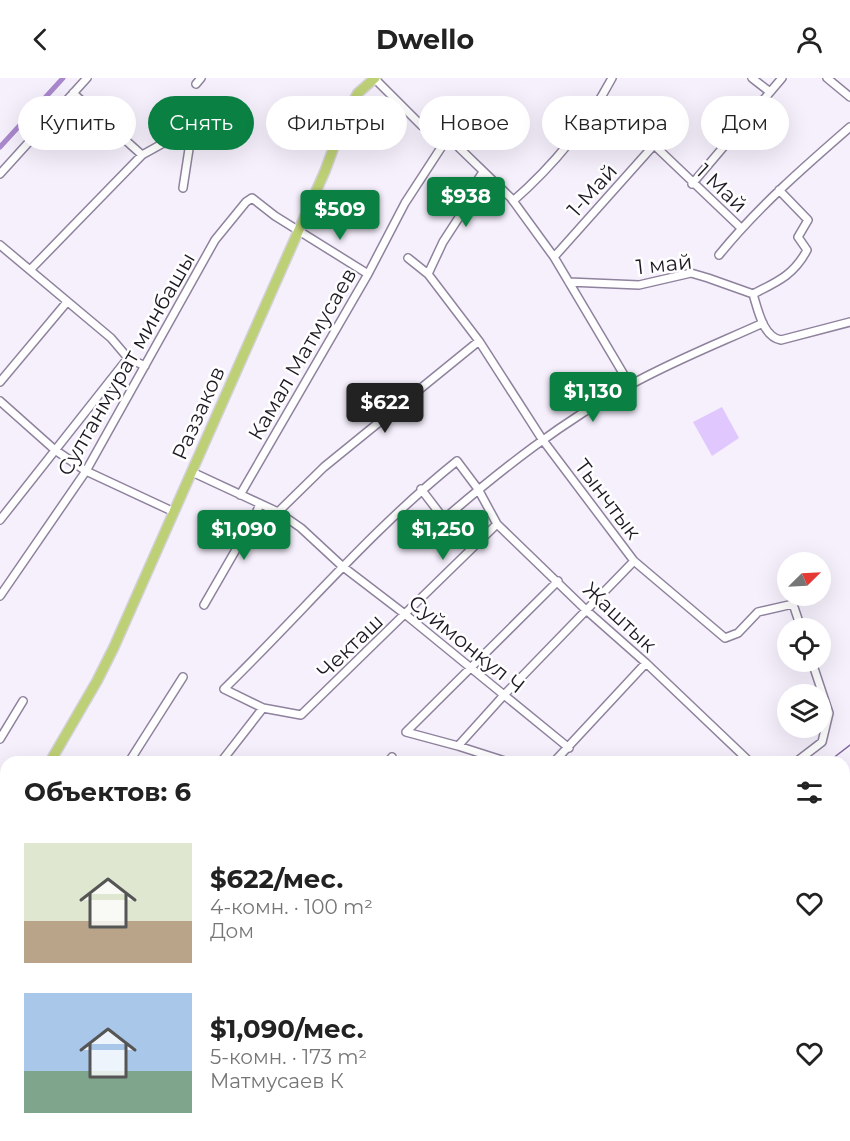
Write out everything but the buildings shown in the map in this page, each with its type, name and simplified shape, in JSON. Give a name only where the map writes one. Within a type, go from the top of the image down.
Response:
[{"type":"main road","name":"Раззаков","points":[[53,756],[114,647],[325,171],[346,114],[358,93],[375,78]]},
{"type":"street","points":[[0,174],[87,78]]},
{"type":"street","points":[[375,78],[419,123]]},
{"type":"street","points":[[603,96],[612,78]]},
{"type":"street","points":[[752,78],[770,93]]},
{"type":"street","points":[[693,184],[782,78]]},
{"type":"street","points":[[827,78],[850,96]]},
{"type":"street","points":[[73,93],[142,155]]},
{"type":"street","points":[[719,255],[741,228],[778,190],[850,127]]},
{"type":"street","points":[[30,270],[142,155],[178,135],[191,136],[183,188]]},
{"type":"street","name":"Камал Матмусаев","points":[[240,495],[368,274],[405,203],[440,150]]},
{"type":"street","points":[[461,150],[513,201],[554,257],[630,385]]},
{"type":"street","points":[[513,201],[564,150]]},
{"type":"street","name":"1-Май","points":[[554,257],[650,150]]},
{"type":"street","name":"1 Май","points":[[659,150],[741,228]]},
{"type":"street","points":[[428,274],[443,242],[467,205],[473,187],[483,172]]},
{"type":"street","name":"1 май","points":[[569,282],[639,285],[691,273],[753,294],[785,278],[799,265],[807,250],[798,237],[808,220],[778,190]]},
{"type":"street","name":"Султанмурат минбашы","points":[[0,596],[86,471],[215,240],[246,202],[252,198],[275,216],[299,230]]},
{"type":"street","points":[[299,230],[368,274]]},
{"type":"street","points":[[0,247],[111,338],[128,358],[145,366]]},
{"type":"street","name":"Тынчтык","points":[[408,258],[428,274],[479,341],[542,440],[634,561],[725,638],[738,633],[758,612],[793,604],[798,618]]},
{"type":"street","points":[[753,294],[770,336],[781,340],[850,322]]},
{"type":"street","points":[[0,382],[67,302]]},
{"type":"street","points":[[226,756],[263,708],[224,689],[342,566],[421,489],[444,519],[478,489],[542,440],[630,385],[763,323]]},
{"type":"street","points":[[278,512],[324,467],[479,341]]},
{"type":"street","points":[[0,520],[128,358]]},
{"type":"street","points":[[0,401],[55,450],[86,471],[174,512]]},
{"type":"street","name":"Жаштык","points":[[421,489],[457,461],[478,489],[497,524],[744,756]]},
{"type":"street","name":"Суймонкул Ч","points":[[192,472],[278,512],[301,528],[342,566],[406,615],[569,748]]},
{"type":"street","points":[[204,605],[260,504]]},
{"type":"street","name":"Чекташ","points":[[263,708],[301,716],[497,524]]},
{"type":"street","points":[[458,746],[504,695],[634,561]]},
{"type":"street","points":[[489,756],[406,732],[558,581]]},
{"type":"street","points":[[560,756],[646,663]]},
{"type":"street","points":[[804,756],[822,742],[828,713],[815,672]]},
{"type":"street","points":[[133,756],[183,677]]},
{"type":"street","points":[[0,739],[23,701]]},
{"type":"shaded area","points":[[722,407],[739,438],[712,456],[693,422]]},
{"type":"waterway","points":[[0,147],[63,78]]},
{"type":"waterway","points":[[836,756],[850,745]]}]
